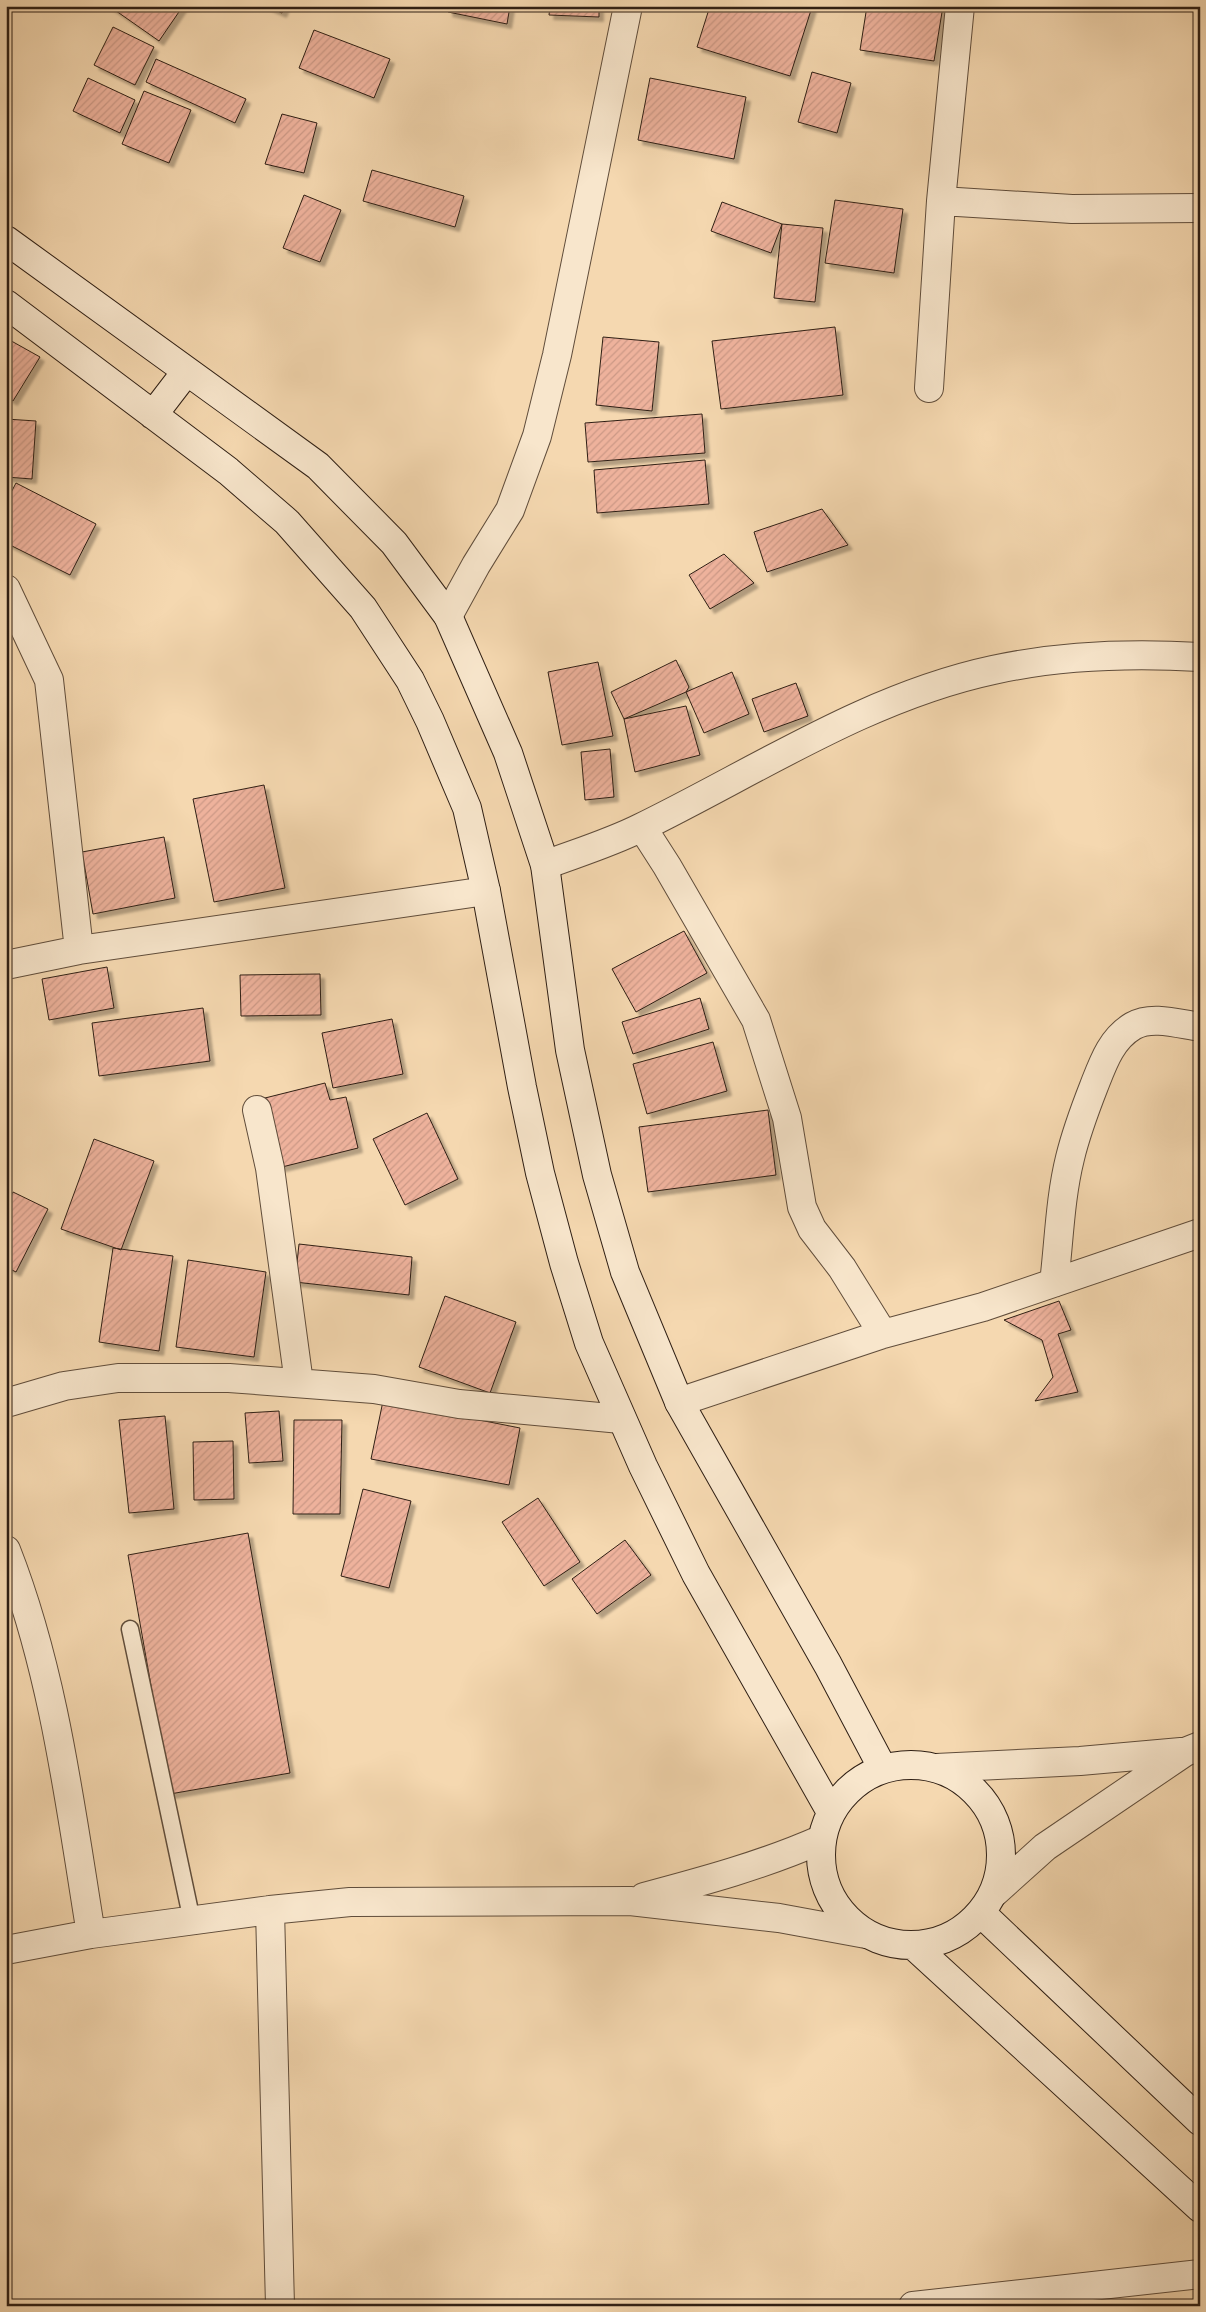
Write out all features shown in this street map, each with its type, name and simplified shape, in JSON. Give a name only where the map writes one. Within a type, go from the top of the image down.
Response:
[{"type":"street","points":[[448,616],[476,565],[510,510],[537,436],[559,345],[628,6]]},
{"type":"street","points":[[929,388],[941,202],[960,6]]},
{"type":"street","points":[[941,202],[1072,209],[1200,208]]},
{"type":"street","points":[[6,240],[318,466],[394,543],[448,616],[508,753],[545,865],[570,1050],[597,1175],[625,1272],[679,1402],[828,1665],[883,1769]]},
{"type":"street","points":[[6,304],[228,471],[287,522],[363,608],[410,680],[430,721],[467,808],[486,891],[522,1087],[540,1173],[564,1263],[589,1342],[621,1420],[696,1574],[830,1812]]},
{"type":"street","points":[[153,415],[186,372]]},
{"type":"street","points":[[6,589],[49,680],[79,950]]},
{"type":"street","points":[[545,865],[642,827],[773,758],[866,713],[937,686],[992,670],[1045,660],[1154,654],[1200,657]]},
{"type":"street","points":[[642,827],[667,866],[756,1020],[787,1118],[802,1207],[812,1229],[842,1268],[883,1334]]},
{"type":"street","points":[[6,965],[79,950],[486,891]]},
{"type":"street","points":[[1054,1283],[1070,1158],[1081,1121],[1103,1061],[1111,1047],[1122,1034],[1134,1025],[1151,1020],[1200,1026]]},
{"type":"street","points":[[257,1110],[270,1168],[299,1383]]},
{"type":"street","points":[[679,1402],[883,1334],[983,1307],[1200,1233]]},
{"type":"street","points":[[6,1404],[64,1386],[118,1378],[229,1378],[374,1389],[459,1404],[621,1420]]},
{"type":"street","points":[[6,1550],[26,1608],[44,1675],[65,1774],[91,1934]]},
{"type":"street","points":[[6,1950],[91,1934],[270,1910],[350,1902],[630,1900],[779,1918],[866,1934],[890,1943],[914,1946],[940,1942],[962,1930],[1045,1847],[1192,1749]]},
{"type":"street","points":[[866,1934],[846,1919],[831,1899],[821,1870],[820,1840],[830,1812],[844,1793],[862,1779],[883,1769],[909,1764],[936,1768],[1080,1761],[1192,1749]]},
{"type":"street","points":[[936,1768],[960,1778],[981,1796],[995,1819],[1001,1843],[1002,1868],[988,1902]]},
{"type":"street","points":[[630,1900],[738,1872],[784,1856],[820,1840]]},
{"type":"street","points":[[988,1902],[1200,2121]]},
{"type":"street","points":[[270,1910],[280,2306]]},
{"type":"street","points":[[914,1946],[1200,2208]]},
{"type":"street","points":[[913,2306],[1200,2274]]},
{"type":"lane","points":[[130,1629],[192,1921]]},
{"type":"building","points":[[109,6],[183,6],[159,41]]},
{"type":"building","points":[[266,6],[285,6],[282,13]]},
{"type":"building","points":[[449,6],[510,6],[507,24],[448,12]]},
{"type":"building","points":[[550,6],[599,6],[599,17],[549,15]]},
{"type":"building","points":[[710,6],[812,7],[790,76],[697,47]]},
{"type":"building","points":[[867,6],[943,6],[934,61],[860,50]]},
{"type":"building","points":[[113,27],[154,47],[135,85],[94,65]]},
{"type":"building","points":[[314,30],[390,59],[374,98],[299,68]]},
{"type":"building","points":[[156,59],[246,99],[235,123],[146,82]]},
{"type":"building","points":[[812,72],[851,83],[837,133],[798,122]]},
{"type":"building","points":[[88,78],[135,100],[120,133],[73,111]]},
{"type":"building","points":[[650,78],[746,97],[734,159],[638,140]]},
{"type":"building","points":[[144,91],[191,110],[169,163],[122,144]]},
{"type":"building","points":[[282,114],[317,123],[304,173],[265,164]]},
{"type":"building","points":[[372,170],[464,196],[455,227],[363,201]]},
{"type":"building","points":[[304,195],[341,210],[320,262],[283,248]]},
{"type":"building","points":[[835,200],[903,209],[894,273],[825,263]]},
{"type":"building","points":[[722,202],[782,224],[771,253],[711,231]]},
{"type":"building","points":[[782,224],[823,228],[815,302],[774,298]]},
{"type":"building","points":[[835,327],[843,395],[721,409],[712,341]]},
{"type":"building","points":[[603,337],[659,342],[652,411],[596,405]]},
{"type":"building","points":[[6,338],[40,357],[13,401],[6,397]]},
{"type":"building","points":[[702,414],[705,453],[588,462],[585,423]]},
{"type":"building","points":[[6,419],[36,421],[32,479],[6,477]]},
{"type":"building","points":[[705,460],[709,504],[597,513],[594,470]]},
{"type":"building","points":[[16,483],[96,524],[70,575],[6,543],[6,502]]},
{"type":"building","points":[[822,509],[848,545],[767,572],[754,532]]},
{"type":"building","points":[[724,554],[754,583],[710,609],[689,575]]},
{"type":"building","points":[[676,660],[689,687],[686,692],[624,719],[611,692]]},
{"type":"building","points":[[598,662],[613,736],[562,745],[548,672]]},
{"type":"building","points":[[732,672],[749,714],[704,733],[686,692]]},
{"type":"building","points":[[796,683],[808,716],[764,732],[752,699]]},
{"type":"building","points":[[686,706],[700,755],[635,772],[624,719]]},
{"type":"building","points":[[610,749],[614,797],[585,800],[581,752]]},
{"type":"building","points":[[264,785],[285,888],[214,902],[193,799]]},
{"type":"building","points":[[164,837],[175,898],[93,914],[82,852]]},
{"type":"building","points":[[684,931],[707,973],[636,1012],[612,969]]},
{"type":"building","points":[[107,967],[114,1008],[49,1020],[42,979]]},
{"type":"building","points":[[320,974],[321,1015],[241,1016],[240,975]]},
{"type":"building","points":[[700,998],[709,1029],[633,1054],[622,1022]]},
{"type":"building","points":[[203,1008],[210,1061],[99,1076],[92,1023]]},
{"type":"building","points":[[392,1019],[403,1074],[333,1088],[322,1033]]},
{"type":"building","points":[[713,1042],[727,1091],[647,1114],[633,1064]]},
{"type":"building","points":[[325,1083],[330,1100],[346,1097],[358,1148],[278,1168],[261,1099]]},
{"type":"building","points":[[768,1110],[776,1175],[648,1192],[639,1127]]},
{"type":"building","points":[[427,1113],[458,1179],[405,1205],[373,1139]]},
{"type":"building","points":[[94,1139],[154,1161],[121,1250],[61,1229]]},
{"type":"building","points":[[13,1192],[48,1209],[16,1272],[6,1267],[6,1205]]},
{"type":"building","points":[[299,1244],[412,1257],[409,1295],[295,1282]]},
{"type":"building","points":[[113,1248],[173,1256],[159,1351],[99,1342]]},
{"type":"building","points":[[188,1260],[266,1272],[254,1357],[176,1347]]},
{"type":"building","points":[[445,1296],[516,1322],[490,1393],[419,1367]]},
{"type":"building","points":[[1059,1301],[1071,1330],[1058,1334],[1078,1392],[1035,1401],[1053,1377],[1042,1340],[1004,1320]]},
{"type":"building","points":[[383,1401],[520,1428],[509,1485],[371,1459]]},
{"type":"building","points":[[279,1411],[283,1461],[249,1463],[245,1413]]},
{"type":"building","points":[[165,1416],[174,1509],[129,1513],[119,1420]]},
{"type":"building","points":[[294,1420],[342,1420],[340,1514],[293,1514]]},
{"type":"building","points":[[233,1441],[234,1499],[194,1500],[193,1442]]},
{"type":"building","points":[[363,1489],[411,1501],[389,1588],[341,1576]]},
{"type":"building","points":[[538,1498],[580,1562],[544,1586],[502,1522]]},
{"type":"building","points":[[248,1533],[290,1773],[170,1794],[128,1555]]},
{"type":"building","points":[[625,1540],[651,1575],[597,1614],[572,1579]]}]
